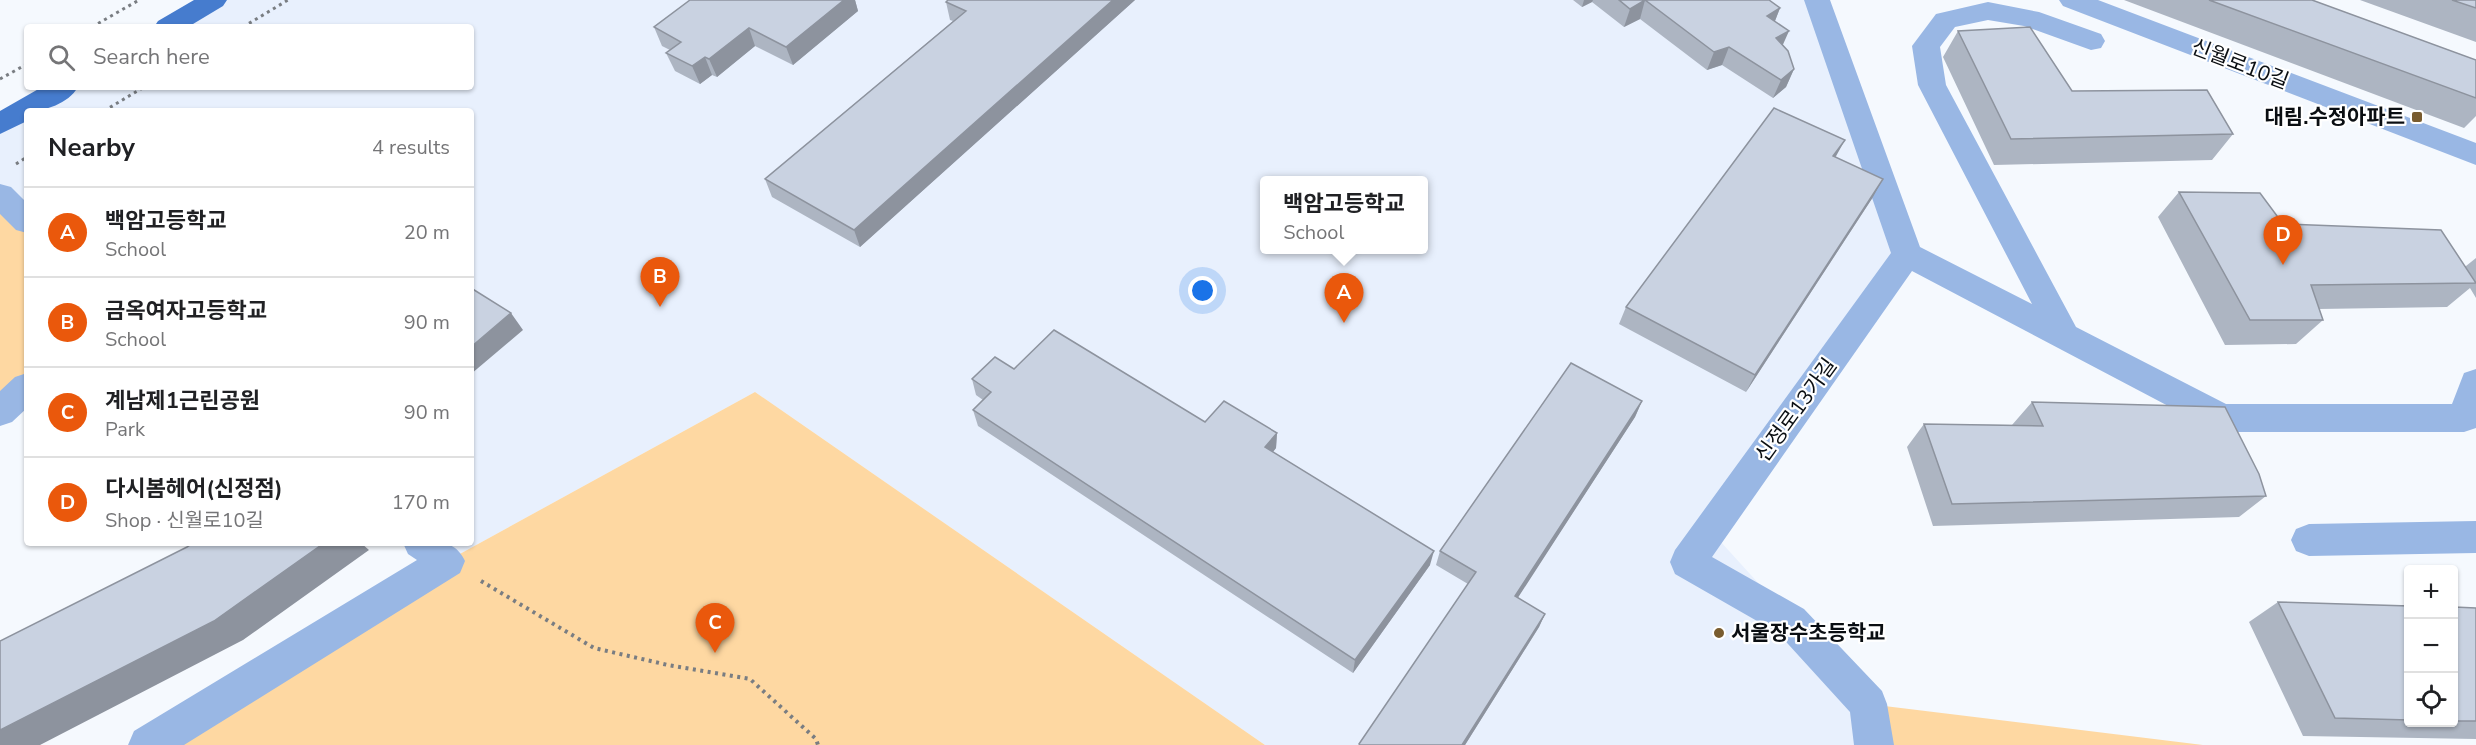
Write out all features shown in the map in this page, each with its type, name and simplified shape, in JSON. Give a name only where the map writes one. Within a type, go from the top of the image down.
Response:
[{"type":"main road","points":[[173,24],[214,0]]},
{"type":"main road","points":[[28,108],[59,90]]},
{"type":"main road","points":[[0,124],[24,110]]},
{"type":"street","points":[[1817,0],[1907,254],[2222,418],[2470,428],[2476,383]]},
{"type":"street","name":"신월로10길","points":[[2072,0],[2476,154]]},
{"type":"street","points":[[2064,336],[1932,85],[1926,46],[1946,20],[1988,11],[2029,18],[2091,41]]},
{"type":"street","points":[[0,195],[24,219]]},
{"type":"street","name":"신정로13가길","points":[[1874,745],[1868,704],[1791,621],[1688,562],[1907,254]]},
{"type":"street","points":[[0,412],[24,390]]},
{"type":"street","points":[[2309,540],[2476,537]]},
{"type":"street","points":[[148,745],[434,552]]},
{"type":"path","points":[[97,24],[139,0]]},
{"type":"path","points":[[248,24],[288,0]]},
{"type":"path","points":[[0,79],[24,66]]},
{"type":"path","points":[[109,108],[139,90]]},
{"type":"path","points":[[434,552],[594,648],[668,665],[750,678],[816,739],[818,745]]},
{"type":"shaded area","points":[[214,0],[1817,0],[1907,254],[1710,530],[1868,704],[1874,745],[1265,745],[755,392],[447,561],[425,546],[474,546],[474,108],[28,108],[59,90],[474,90],[474,24],[173,24]]},
{"type":"shaded area","points":[[24,110],[24,219],[0,195],[0,124]]},
{"type":"shaded area","points":[[0,195],[24,219],[24,390],[0,412]]},
{"type":"shaded area","points":[[755,392],[1265,745],[148,745],[447,561]]},
{"type":"shaded area","points":[[1868,704],[2203,745],[1874,745]]},
{"type":"building","points":[[690,0],[844,0],[786,47],[749,28],[709,59],[705,57],[692,66],[666,53],[681,42],[654,27]]},
{"type":"building","points":[[948,0],[1113,0],[854,230],[765,179],[966,11],[946,2]]},
{"type":"building","points":[[1619,0],[1645,0],[1630,9]]},
{"type":"building","points":[[1645,0],[1769,0],[1780,8],[1767,16],[1789,31],[1776,38],[1788,51],[1794,69],[1781,80],[1729,47],[1714,52]]},
{"type":"building","points":[[2209,0],[2312,0],[2476,60],[2476,98]]},
{"type":"building","points":[[2452,0],[2476,0],[2476,8]]},
{"type":"building","points":[[2030,27],[2072,91],[2207,90],[2233,134],[2011,139],[1958,31]]},
{"type":"building","points":[[1774,108],[1845,140],[1833,156],[1883,179],[1755,375],[1626,307]]},
{"type":"building","points":[[2179,192],[2260,193],[2283,224],[2441,230],[2476,283],[2311,285],[2323,320],[2250,320]]},
{"type":"building","points":[[474,290],[511,313],[474,344]]},
{"type":"building","points":[[1054,330],[1205,422],[1224,401],[1277,433],[1265,447],[1434,551],[1355,660],[973,410],[991,392],[972,379],[995,357],[1014,369]]},
{"type":"building","points":[[1571,363],[1642,401],[1515,596],[1545,614],[1462,745],[1360,745],[1476,572],[1440,551]]},
{"type":"building","points":[[2032,402],[2225,407],[2259,474],[2266,496],[1952,504],[1924,424],[2043,426]]},
{"type":"building","points":[[320,546],[214,621],[0,730],[0,641],[187,547]]},
{"type":"building","points":[[2278,602],[2404,606],[2404,720],[2335,718]]},
{"type":"building","points":[[2458,607],[2476,608],[2476,721],[2458,721]]},
{"type":"place","name":"대림.수정아파트","points":[[2417,117]]},
{"type":"place","name":"다시봄헤어(신정점)","points":[[2283,265]]},
{"type":"place","name":"금옥여자고등학교","points":[[660,307]]},
{"type":"place","name":"백암고등학교","points":[[1344,323]]},
{"type":"place","name":"서울장수초등학교","points":[[1719,633]]},
{"type":"place","name":"계남제1근린공원","points":[[715,653]]}]
